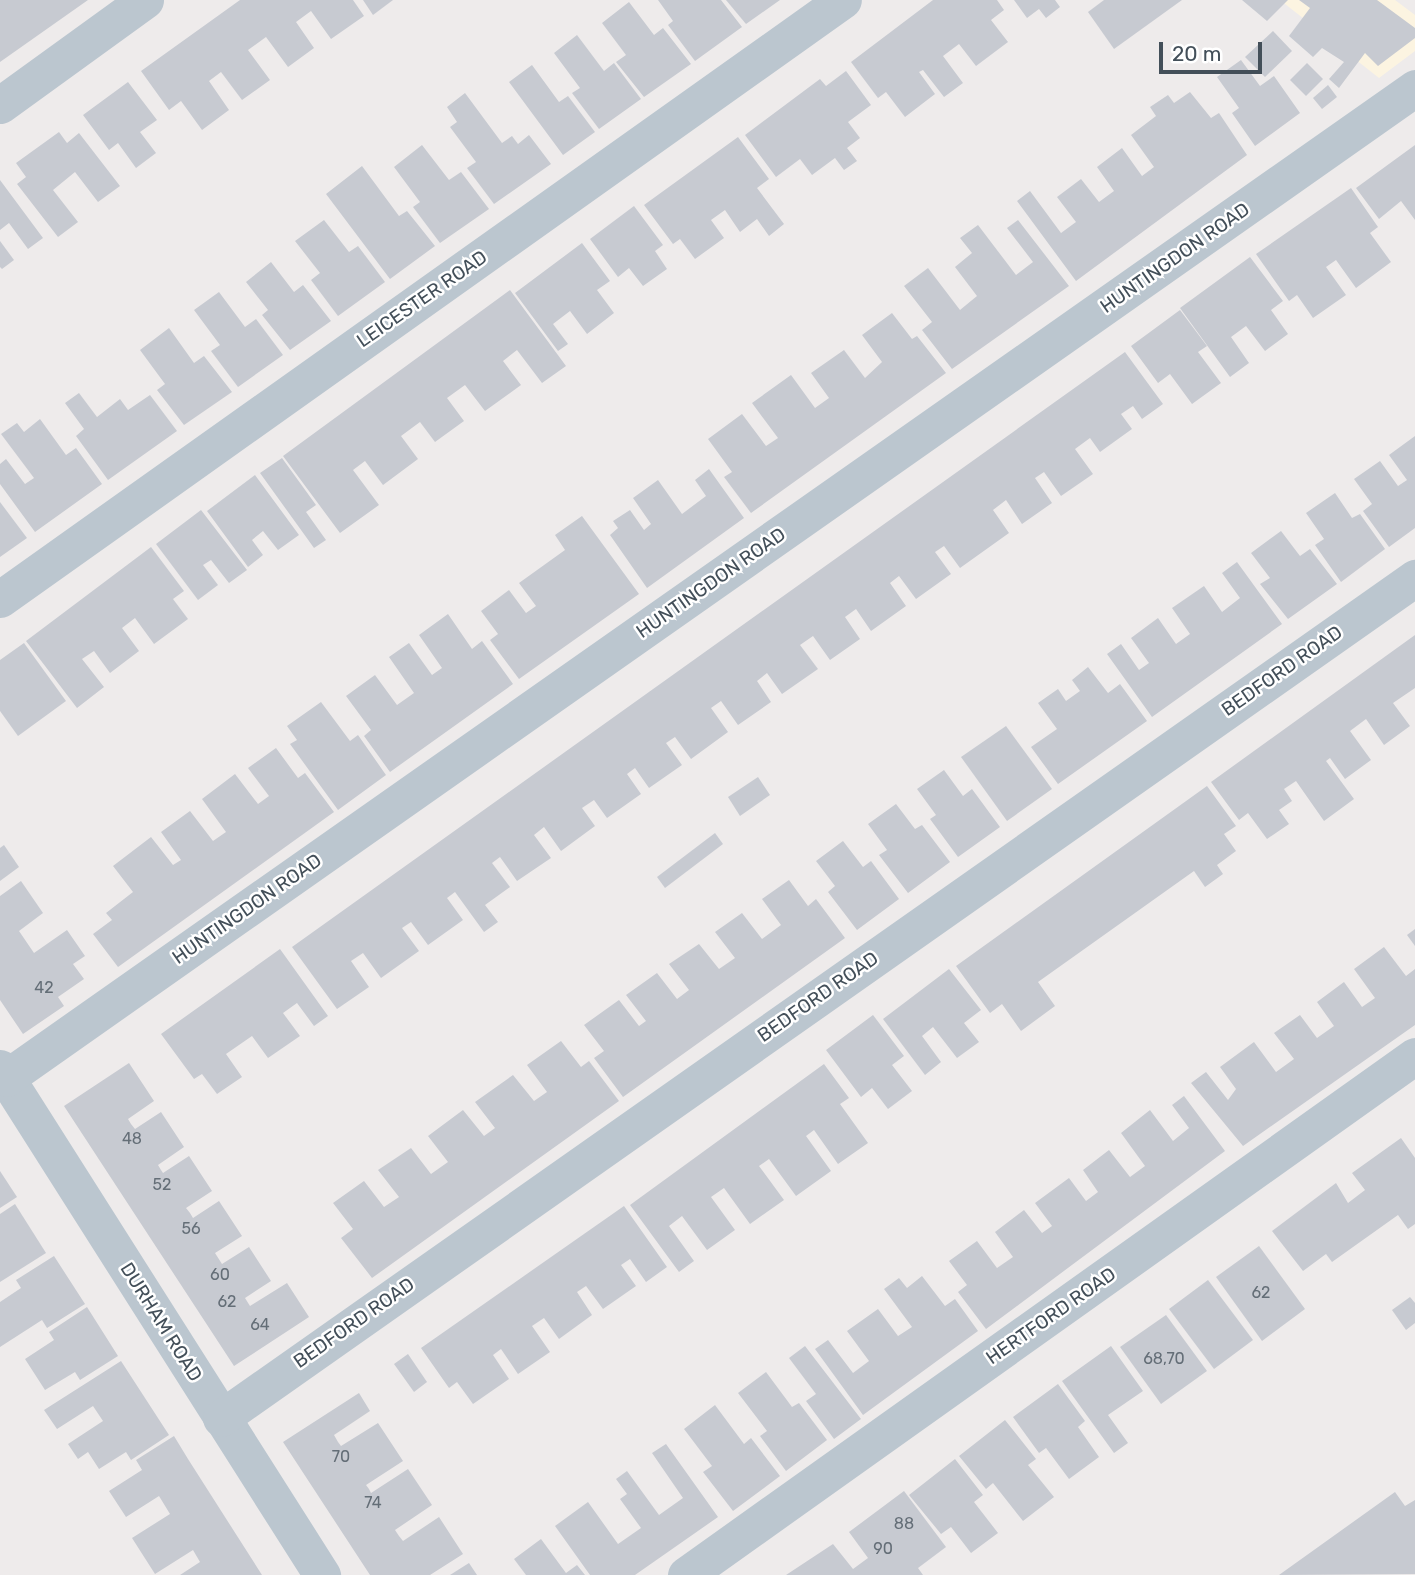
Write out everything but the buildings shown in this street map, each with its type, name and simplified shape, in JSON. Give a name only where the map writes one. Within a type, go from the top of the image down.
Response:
[{"type":"street","points":[[0,105],[145,0]]},
{"type":"street","name":"LEICESTER ROAD","points":[[0,599],[843,0]]},
{"type":"street","name":"HUNTINGDON ROAD","points":[[3,1073],[1415,88]]},
{"type":"street","name":"BEDFORD ROAD","points":[[221,1418],[1415,578]]},
{"type":"street","name":"HERTFORD ROAD","points":[[686,1575],[1415,1056]]},
{"type":"street","name":"DURHAM ROAD","points":[[3,1073],[322,1575]]},
{"type":"shaded area","points":[[1280,0],[1395,0],[1415,15],[1415,51],[1379,78]]}]
